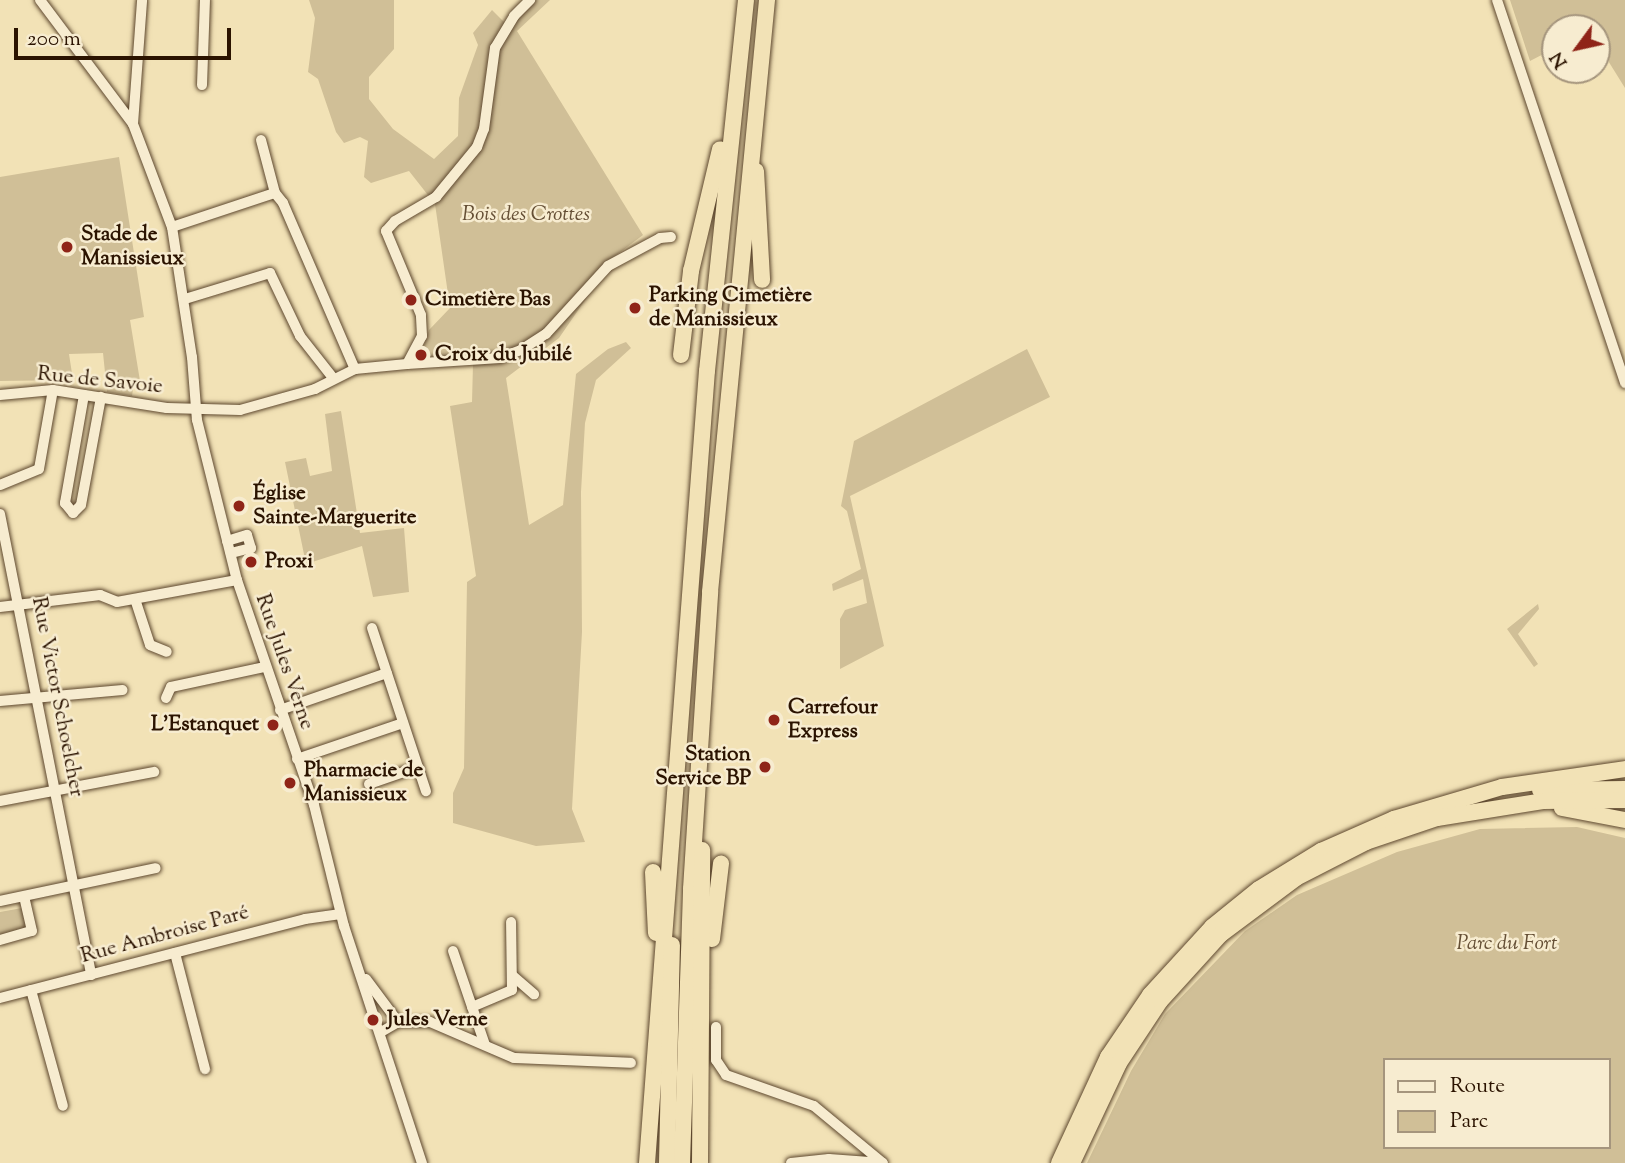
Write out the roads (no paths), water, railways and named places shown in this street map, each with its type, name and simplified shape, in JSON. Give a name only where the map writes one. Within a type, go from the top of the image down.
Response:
[{"type":"highway","points":[[667,1163],[673,866],[699,466],[746,0]]},
{"type":"highway","points":[[682,1163],[701,729],[726,391],[767,0]]},
{"type":"highway","points":[[681,355],[691,271],[736,82]]},
{"type":"highway","points":[[754,119],[762,280]]},
{"type":"highway","points":[[701,729],[710,1022]]},
{"type":"highway","points":[[1059,1163],[1094,1084],[1126,1028],[1170,970],[1212,927],[1304,860],[1368,829],[1420,810],[1502,788],[1625,769]]},
{"type":"highway","points":[[1420,810],[1509,793],[1625,789]]},
{"type":"highway","points":[[1072,1163],[1104,1090],[1135,1035],[1185,971],[1247,912],[1296,878],[1366,842],[1437,818],[1519,804],[1625,800]]},
{"type":"highway","points":[[1519,804],[1625,820]]},
{"type":"highway","points":[[700,1163],[721,864]]},
{"type":"highway","points":[[647,1163],[658,991],[673,866]]},
{"type":"highway","points":[[653,872],[658,991]]},
{"type":"street","points":[[40,0],[133,124]]},
{"type":"street","points":[[133,124],[142,0]]},
{"type":"street","points":[[202,85],[205,0]]},
{"type":"street","points":[[407,363],[422,335],[421,315],[386,231],[395,220],[436,197],[477,147],[484,129],[495,48],[513,16],[530,0]]},
{"type":"street","points":[[1497,0],[1625,383]]},
{"type":"street","name":"Rue Jules Verne","points":[[133,124],[172,227],[185,299],[196,410],[237,580],[264,667],[314,805],[341,914],[422,1163]]},
{"type":"street","points":[[261,140],[275,193],[283,203],[355,369]]},
{"type":"street","points":[[172,227],[275,193]]},
{"type":"street","name":"Rue de Savoie","points":[[0,395],[53,390],[196,410],[267,405],[315,389],[355,369],[500,358],[521,350],[546,334],[608,266],[660,238],[671,237]]},
{"type":"street","points":[[185,299],[270,273],[300,336],[333,378]]},
{"type":"street","points":[[0,485],[39,469],[53,390]]},
{"type":"street","points":[[84,395],[65,503],[73,513],[81,505],[101,397]]},
{"type":"street","name":"Rue Victor Schoelcher","points":[[0,514],[91,975]]},
{"type":"street","points":[[227,541],[247,535],[251,548],[231,554]]},
{"type":"street","points":[[0,607],[100,595],[117,602],[237,580]]},
{"type":"street","points":[[135,599],[150,645],[167,652]]},
{"type":"street","points":[[372,628],[426,791]]},
{"type":"street","points":[[166,698],[171,687],[264,667]]},
{"type":"street","points":[[280,710],[387,673]]},
{"type":"street","points":[[0,701],[123,690]]},
{"type":"street","points":[[297,759],[403,723]]},
{"type":"street","points":[[369,785],[418,767]]},
{"type":"street","points":[[0,801],[154,772]]},
{"type":"street","points":[[0,901],[156,868]]},
{"type":"street","points":[[0,940],[32,931],[24,897]]},
{"type":"street","name":"Rue Ambroise Paré","points":[[0,998],[305,919],[341,914]]},
{"type":"street","points":[[472,1007],[507,994],[513,976],[511,922]]},
{"type":"street","points":[[453,951],[485,1045]]},
{"type":"street","points":[[175,953],[205,1069]]},
{"type":"street","points":[[513,976],[534,994]]},
{"type":"street","points":[[363,977],[398,1022]]},
{"type":"street","points":[[31,990],[63,1106]]},
{"type":"street","points":[[381,1032],[398,1022],[430,1023],[526,1060],[631,1063]]},
{"type":"street","points":[[710,1022],[716,1060],[726,1075],[814,1106],[883,1163]]},
{"type":"street","points":[[791,1163],[829,1159],[883,1163]]},
{"type":"place","name":"Stade de Manissieux","points":[[67,247]]},
{"type":"place","name":"Cimetière Bas","points":[[411,300]]},
{"type":"place","name":"Parking Cimetière de Manissieux","points":[[635,308]]},
{"type":"place","name":"Croix du Jubilé","points":[[421,355]]},
{"type":"place","name":"Église Sainte-Marguerite","points":[[239,506]]},
{"type":"place","name":"Proxi","points":[[251,562]]},
{"type":"place","name":"Carrefour Express","points":[[774,720]]},
{"type":"place","name":"L'Estanquet","points":[[273,725]]},
{"type":"place","name":"Station Service BP","points":[[765,767]]},
{"type":"place","name":"Pharmacie de Manissieux","points":[[290,783]]},
{"type":"place","name":"Jules Verne","points":[[373,1020]]},
{"type":"park label","name":"Bois des Crottes","points":[[526,215]]},
{"type":"park label","name":"Parc du Fort","points":[[1507,944]]}]
